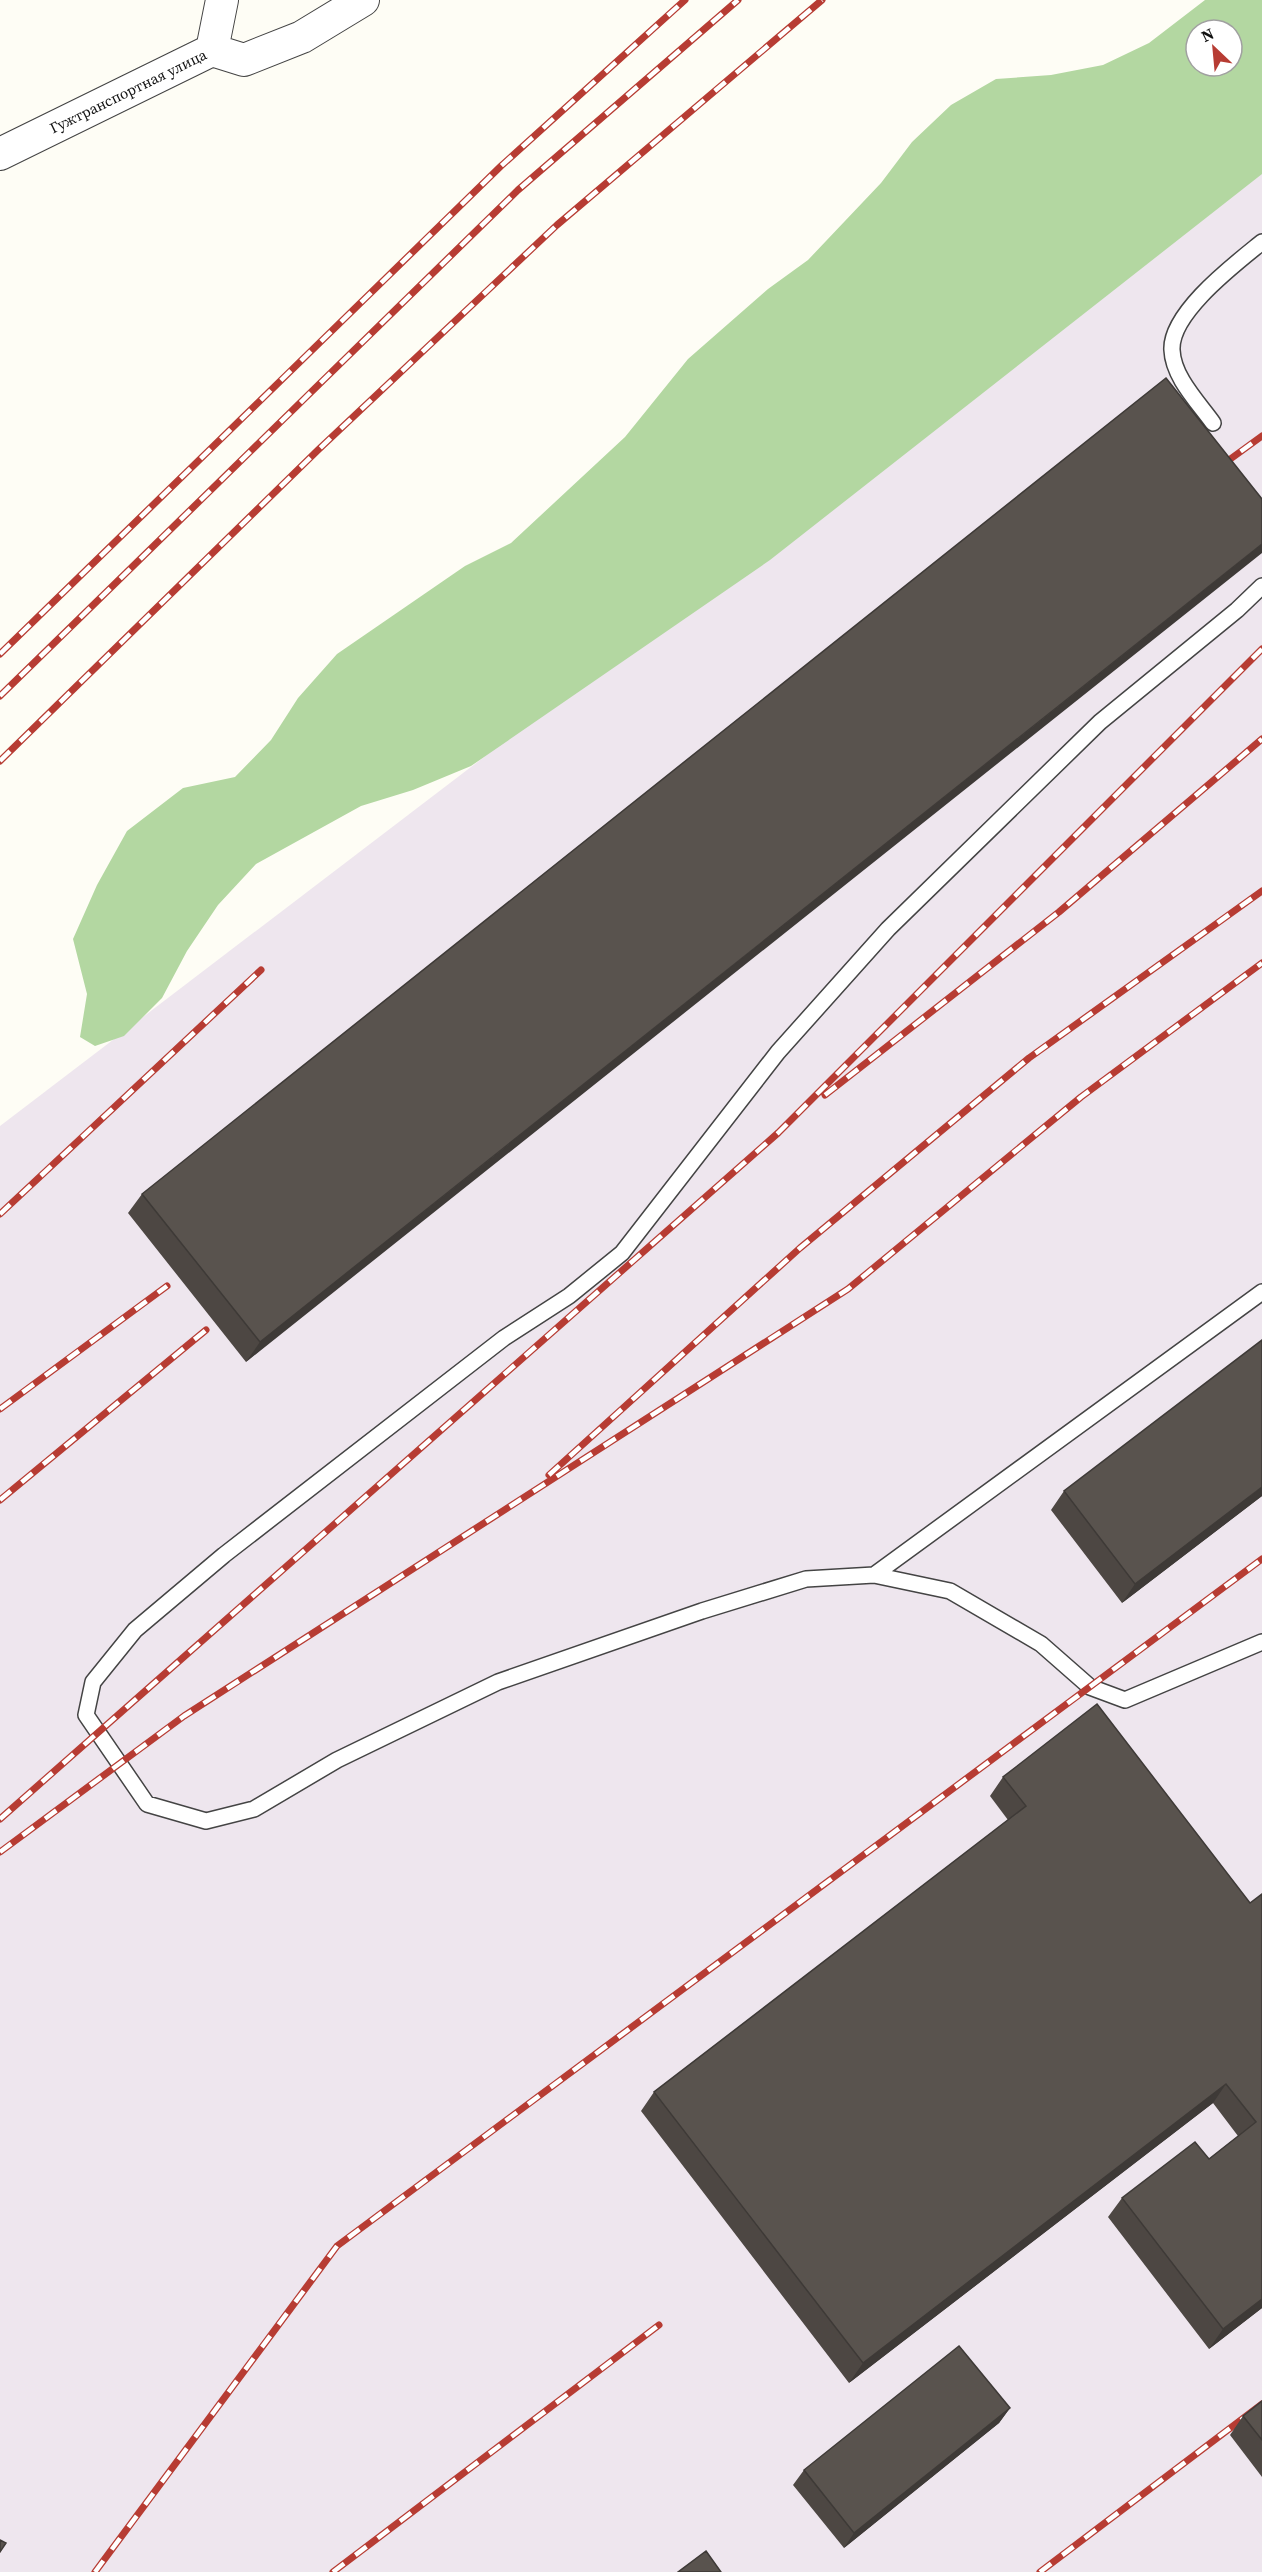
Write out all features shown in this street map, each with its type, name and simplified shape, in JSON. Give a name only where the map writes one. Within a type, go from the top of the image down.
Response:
[{"type":"street","name":"Гужтранспортная улица","points":[[0,154],[212,50],[222,0]]},
{"type":"street","points":[[212,50],[244,60],[302,37],[363,0]]},
{"type":"lane","points":[[1213,423],[1178,374],[1172,350],[1174,334],[1191,305],[1262,242]]},
{"type":"lane","points":[[1262,586],[1237,610],[1100,722],[888,928],[778,1052],[622,1253],[569,1296],[504,1338],[224,1555],[135,1630],[93,1682],[86,1715],[147,1804],[206,1821],[254,1809],[337,1760],[498,1682],[702,1611],[806,1579],[874,1575],[950,1591],[1041,1644],[1090,1687],[1125,1700],[1262,1642]]},
{"type":"lane","points":[[874,1575],[1262,1292]]},
{"type":"shaded area","points":[[1262,164],[1262,2572],[0,2572],[0,1126]]},
{"type":"green space","points":[[1205,0],[1262,0],[1262,174],[770,560],[471,766],[413,790],[361,806],[256,864],[218,905],[187,951],[162,998],[124,1036],[95,1046],[80,1037],[87,994],[73,939],[97,885],[127,831],[183,788],[235,777],[271,740],[298,698],[337,654],[465,566],[511,543],[625,437],[688,359],[768,289],[808,260],[881,183],[912,142],[951,105],[996,79],[1051,75],[1103,65],[1149,43]]},
{"type":"building","points":[[1166,378],[1262,499],[1262,544],[260,1342],[142,1194]]},
{"type":"building","points":[[1262,1340],[1262,1487],[1135,1584],[1064,1491]]},
{"type":"building","points":[[1097,1704],[1250,1903],[1262,1894],[1262,2299],[1223,2329],[1122,2198],[1195,2142],[1209,2159],[1256,2122],[1226,2084],[863,2363],[654,2092],[1026,1806],[1003,1777]]},
{"type":"building","points":[[959,2346],[1010,2408],[854,2533],[804,2470]]},
{"type":"building","points":[[1262,2401],[1262,2440],[1243,2416]]},
{"type":"building","points":[[0,2540],[6,2543],[0,2552]]},
{"type":"building","points":[[706,2551],[721,2572],[678,2572]]},
{"type":"railway","points":[[0,654],[501,166],[685,0]]},
{"type":"railway","points":[[0,696],[518,190],[738,0]]},
{"type":"railway","points":[[0,761],[318,450],[557,225],[822,0]]},
{"type":"railway","points":[[1218,468],[1262,436]]},
{"type":"railway","points":[[0,1819],[778,1133],[1262,649]]},
{"type":"railway","points":[[825,1095],[1059,912],[1262,739]]},
{"type":"railway","points":[[549,1475],[800,1248],[1029,1058],[1262,891]]},
{"type":"railway","points":[[0,1852],[184,1716],[848,1289],[1081,1097],[1262,963]]},
{"type":"railway","points":[[0,1214],[261,970]]},
{"type":"railway","points":[[0,1409],[167,1286]]},
{"type":"railway","points":[[0,1500],[206,1330]]},
{"type":"railway","points":[[95,2572],[337,2246],[1262,1559]]},
{"type":"railway","points":[[333,2572],[659,2325]]},
{"type":"railway","points":[[1040,2572],[1262,2404]]}]
